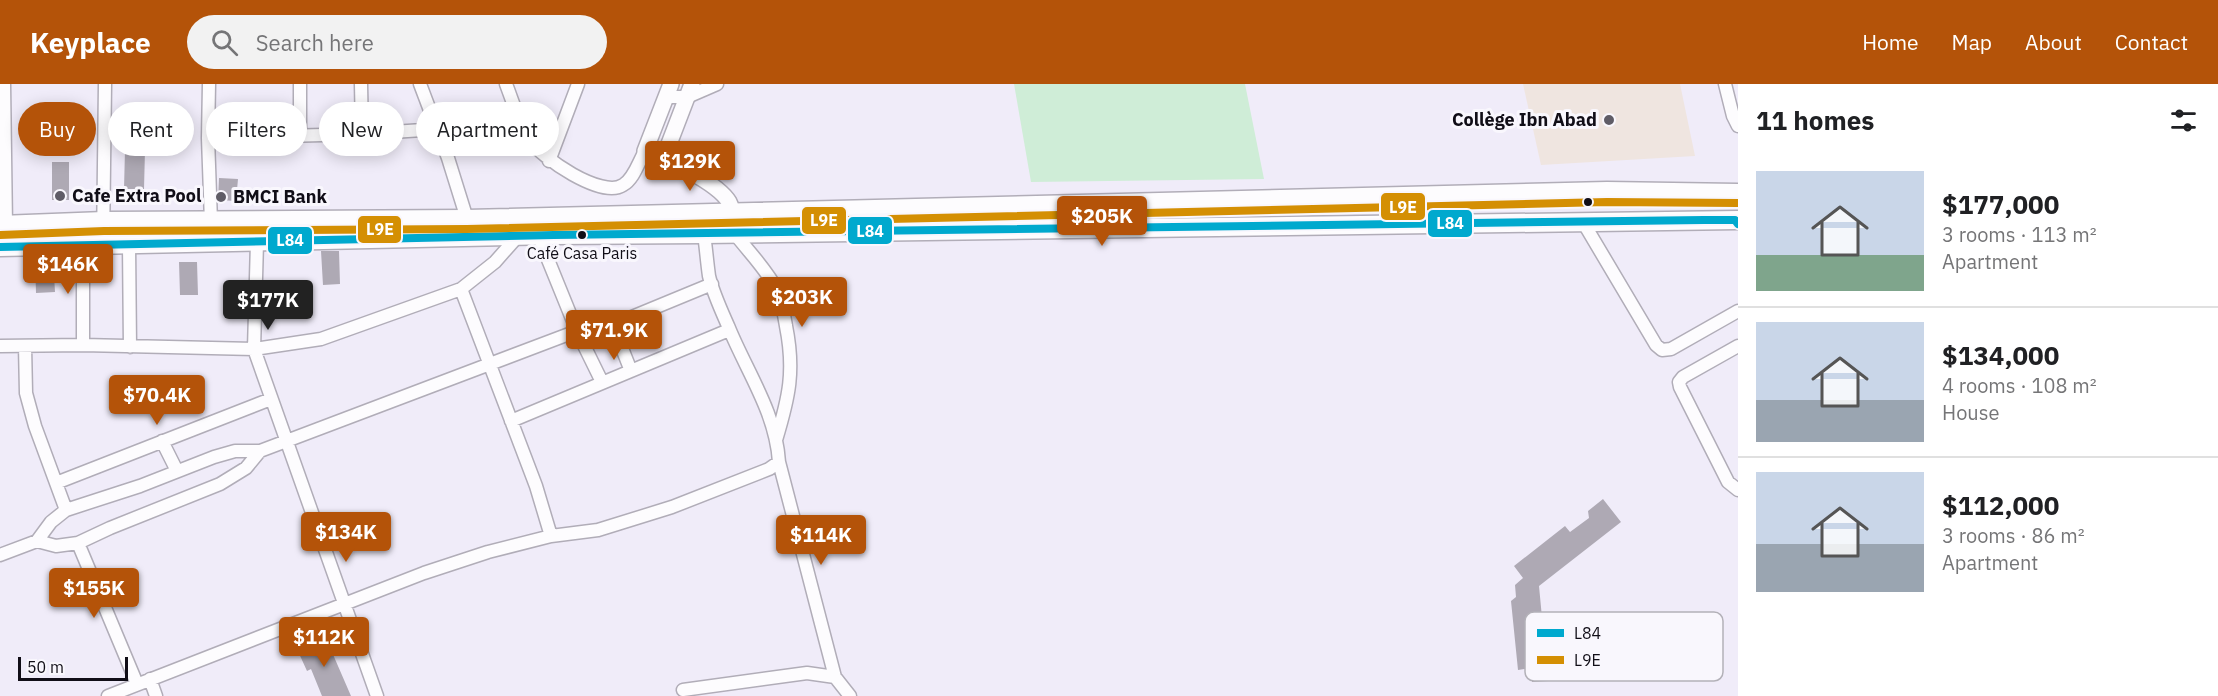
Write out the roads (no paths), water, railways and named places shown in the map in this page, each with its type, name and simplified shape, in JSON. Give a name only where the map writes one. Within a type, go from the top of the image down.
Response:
[{"type":"main road","points":[[3,225],[104,221],[467,219],[1607,191],[1738,193]]},
{"type":"main road","points":[[0,247],[538,235],[1583,222],[1737,218]]},
{"type":"street","points":[[3,225],[2,104],[4,84]]},
{"type":"street","points":[[103,245],[105,84]]},
{"type":"street","points":[[209,84],[209,102]]},
{"type":"street","points":[[300,84],[300,102]]},
{"type":"street","points":[[361,84],[361,102]]},
{"type":"street","points":[[420,84],[427,102]]},
{"type":"street","points":[[506,84],[529,139],[549,161],[596,186],[612,189],[623,186],[630,179],[645,151],[668,91],[689,90],[717,84]]},
{"type":"street","points":[[549,161],[578,84]]},
{"type":"street","points":[[1725,84],[1733,116],[1738,126]]},
{"type":"street","points":[[664,158],[689,90]]},
{"type":"street","points":[[645,151],[664,158],[719,190],[729,201],[733,212],[735,234],[777,290],[791,351],[792,376],[776,441]]},
{"type":"street","points":[[209,156],[211,222]]},
{"type":"street","points":[[447,156],[467,219]]},
{"type":"street","points":[[1583,222],[1656,345],[1662,350],[1671,349],[1738,311]]},
{"type":"street","points":[[704,234],[712,284],[729,330],[770,418],[778,462],[835,677],[850,696]]},
{"type":"street","points":[[538,235],[577,331],[602,382]]},
{"type":"street","points":[[0,346],[83,345],[130,348],[254,349],[321,339],[461,289],[495,262],[518,236]]},
{"type":"street","points":[[256,242],[254,349],[376,696]]},
{"type":"street","points":[[129,245],[130,348]]},
{"type":"street","points":[[83,246],[83,345]]},
{"type":"street","points":[[631,371],[614,328],[615,324],[712,284]]},
{"type":"street","points":[[461,289],[536,486],[551,536]]},
{"type":"street","points":[[511,421],[729,330]]},
{"type":"street","points":[[0,555],[37,541],[51,522],[66,510],[235,451],[260,451],[577,331]]},
{"type":"street","points":[[25,346],[26,393],[35,426],[66,510]]},
{"type":"street","points":[[1738,346],[1683,377],[1679,382],[1728,482],[1738,490]]},
{"type":"street","points":[[56,483],[271,399]]},
{"type":"street","points":[[162,441],[177,471]]},
{"type":"street","points":[[37,541],[56,546],[78,543],[220,484],[246,468],[260,451]]},
{"type":"street","points":[[108,696],[424,573],[489,552],[551,536],[598,530],[672,507],[769,469],[778,462]]},
{"type":"street","points":[[78,543],[137,684]]},
{"type":"street","points":[[682,690],[807,673],[835,677]]},
{"type":"street","points":[[150,679],[156,696]]},
{"type":"place","name":"Collège Ibn Abad","points":[[1609,120]]},
{"type":"place","name":"Cafe Extra Pool","points":[[60,196]]},
{"type":"place","name":"BMCI Bank","points":[[221,197]]},
{"type":"place","name":"Café Casa Paris","points":[[582,235]]}]
